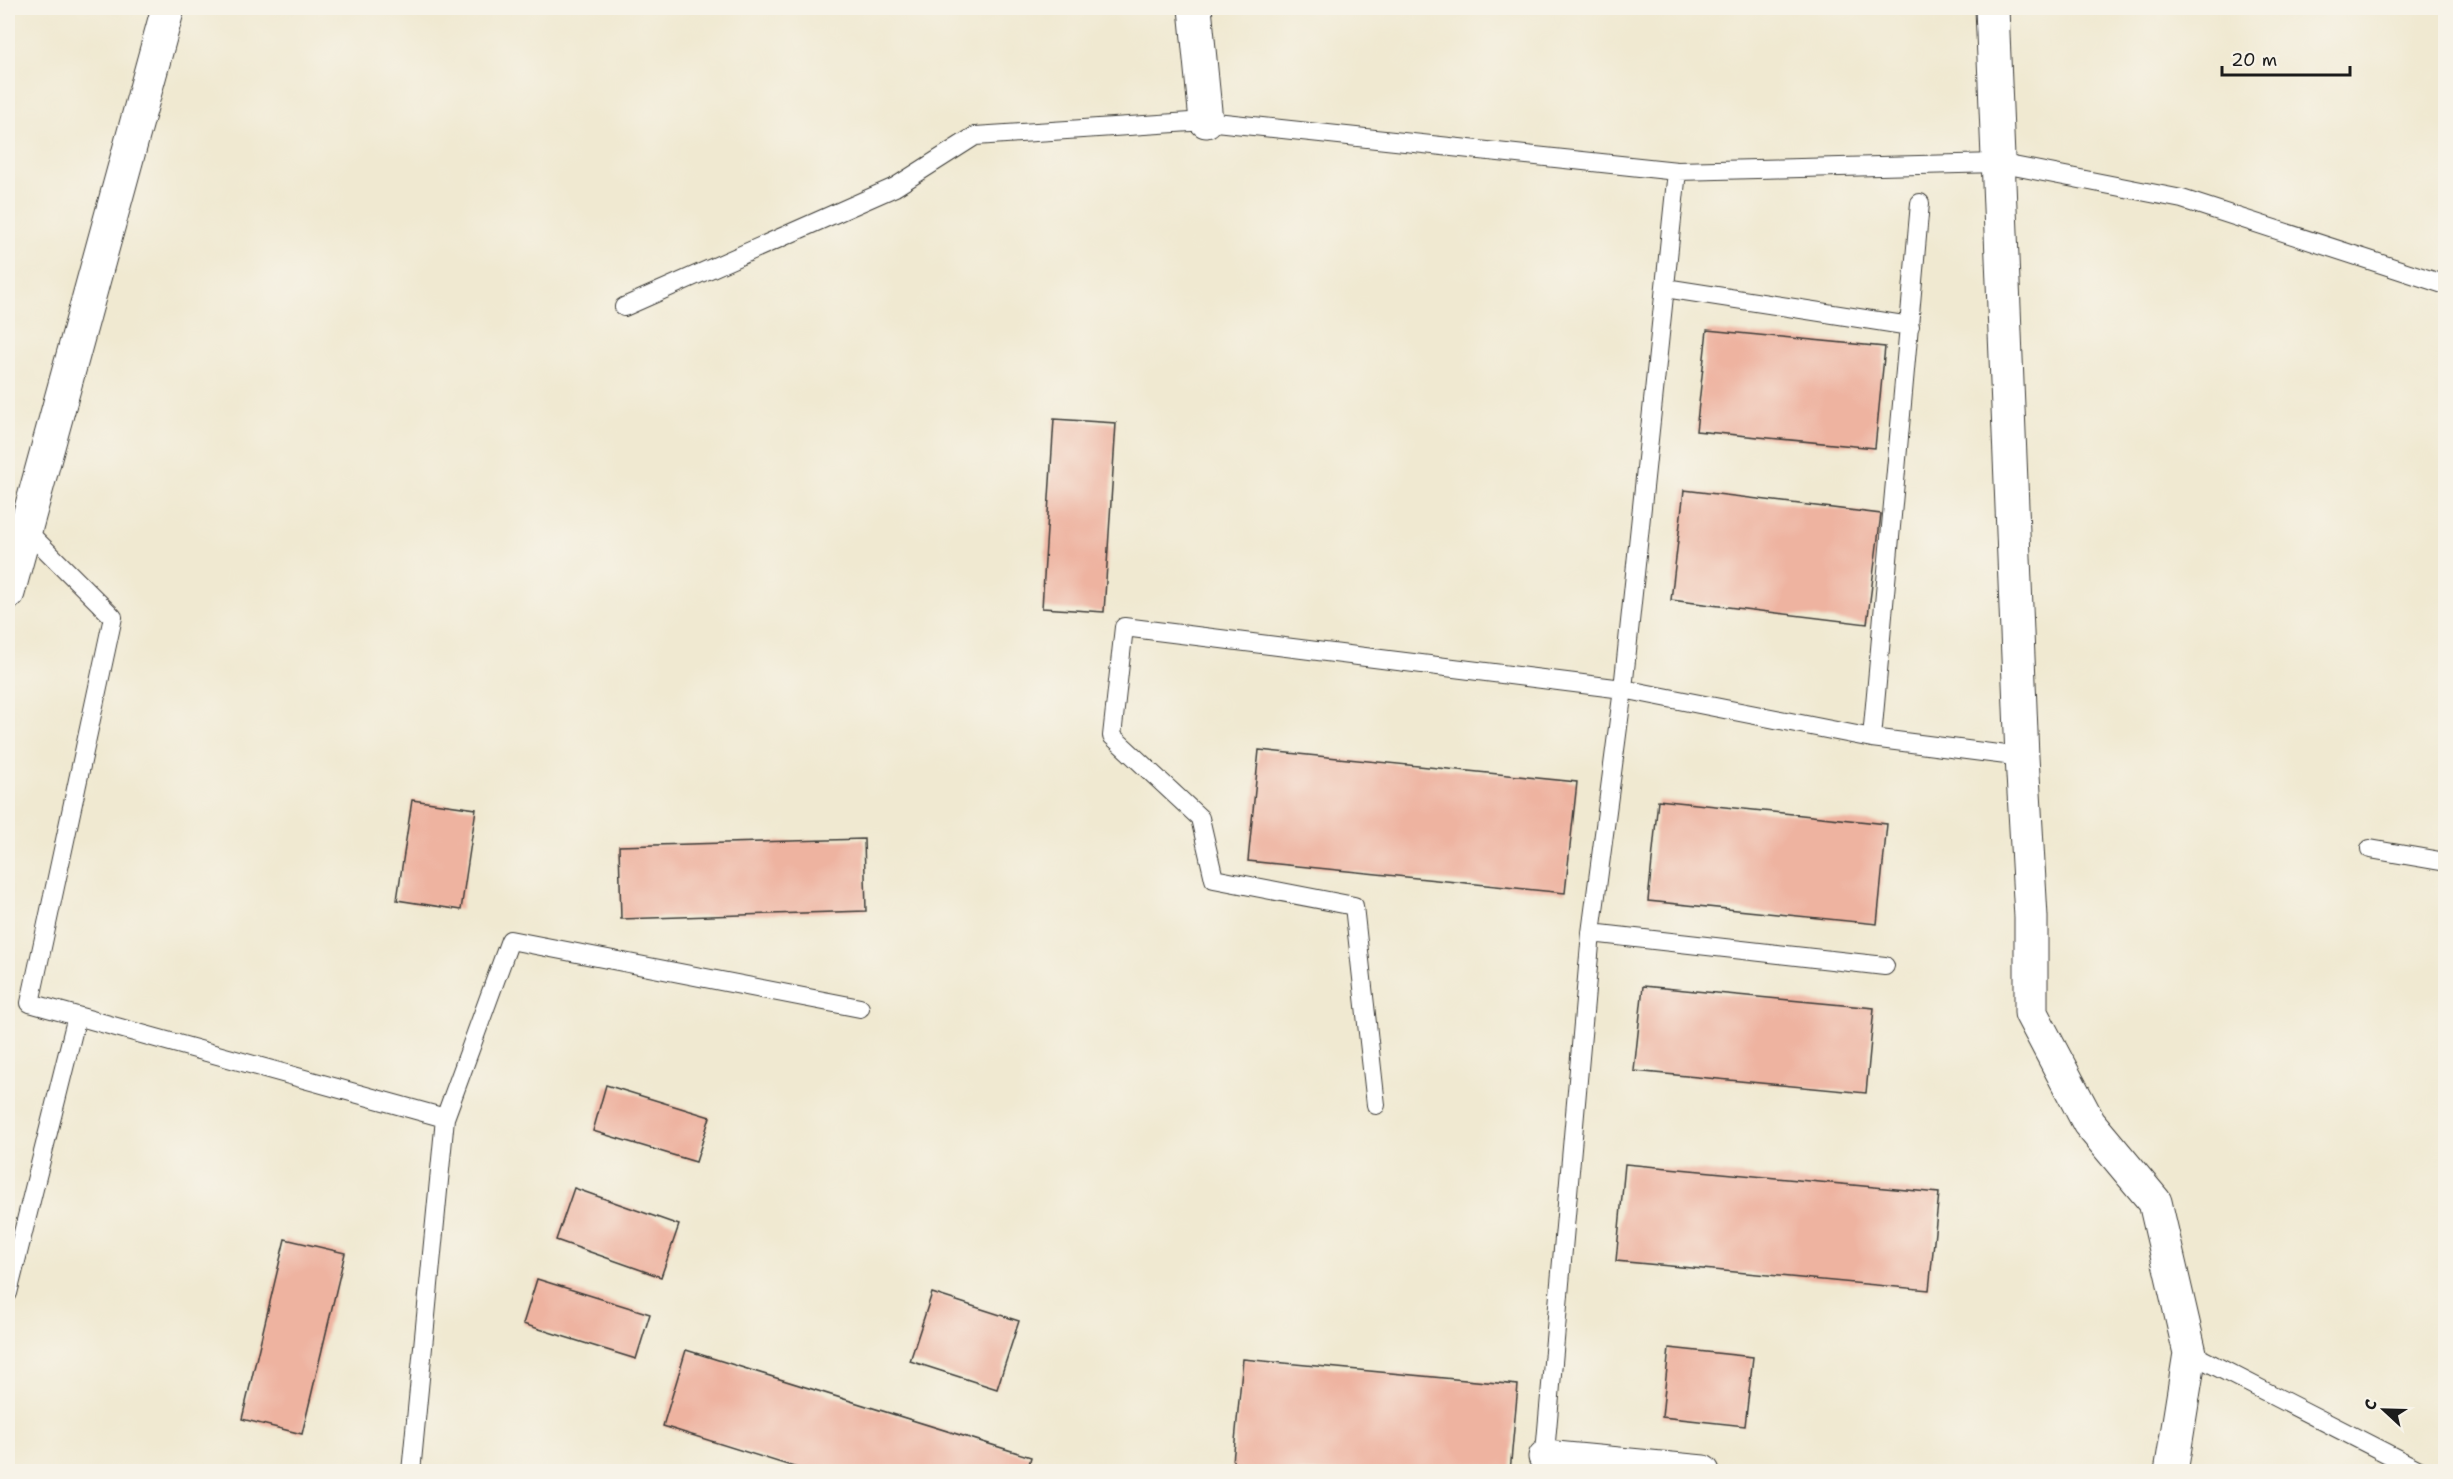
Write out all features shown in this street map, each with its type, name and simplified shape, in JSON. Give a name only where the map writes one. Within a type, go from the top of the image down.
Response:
[{"type":"street","points":[[8,593],[168,8]]},
{"type":"street","points":[[1195,8],[1206,121]]},
{"type":"street","points":[[1992,8],[2022,757],[2031,916],[2031,1013],[2089,1123],[2155,1203],[2190,1353],[2171,1472]]},
{"type":"street","points":[[1544,1464],[1702,1472]]},
{"type":"lane","points":[[624,306],[895,187],[975,136],[1206,121],[1677,171],[1998,163],[2182,199],[2445,285]]},
{"type":"lane","points":[[1544,1464],[1591,933],[1623,689],[1677,171]]},
{"type":"lane","points":[[1872,738],[1920,203]]},
{"type":"lane","points":[[1665,288],[1910,326]]},
{"type":"lane","points":[[25,529],[113,616],[30,1003],[445,1118]]},
{"type":"lane","points":[[1376,1105],[1354,906],[1214,879],[1200,818],[1112,736],[1124,627],[1623,689],[1872,738],[2022,757]]},
{"type":"lane","points":[[2370,849],[2445,862]]},
{"type":"lane","points":[[1591,933],[1885,966]]},
{"type":"lane","points":[[411,1472],[445,1118],[510,940],[860,1008]]},
{"type":"lane","points":[[8,1293],[77,1016]]},
{"type":"lane","points":[[2190,1353],[2423,1472]]},
{"type":"building","points":[[1707,330],[1885,347],[1875,448],[1696,431]]},
{"type":"building","points":[[1054,419],[1116,423],[1104,612],[1042,608]]},
{"type":"building","points":[[1684,490],[1881,514],[1867,624],[1671,600]]},
{"type":"building","points":[[1259,750],[1577,782],[1565,893],[1248,861]]},
{"type":"building","points":[[412,800],[476,809],[461,910],[397,900]]},
{"type":"building","points":[[1658,800],[1887,824],[1877,924],[1648,901]]},
{"type":"building","points":[[864,839],[866,911],[621,919],[619,846]]},
{"type":"building","points":[[1643,986],[1874,1008],[1866,1093],[1634,1071]]},
{"type":"building","points":[[606,1085],[710,1117],[696,1162],[593,1131]]},
{"type":"building","points":[[1625,1164],[1939,1193],[1929,1290],[1616,1261]]},
{"type":"building","points":[[574,1188],[679,1225],[661,1277],[556,1240]]},
{"type":"building","points":[[285,1239],[345,1253],[302,1434],[242,1419]]},
{"type":"building","points":[[537,1279],[650,1314],[636,1359],[523,1324]]},
{"type":"building","points":[[932,1293],[1019,1321],[997,1389],[910,1361]]},
{"type":"building","points":[[1669,1348],[1753,1357],[1745,1426],[1662,1417]]},
{"type":"building","points":[[686,1350],[1031,1457],[1027,1472],[810,1472],[663,1426]]},
{"type":"building","points":[[1243,1359],[1518,1385],[1510,1472],[1232,1472]]}]
